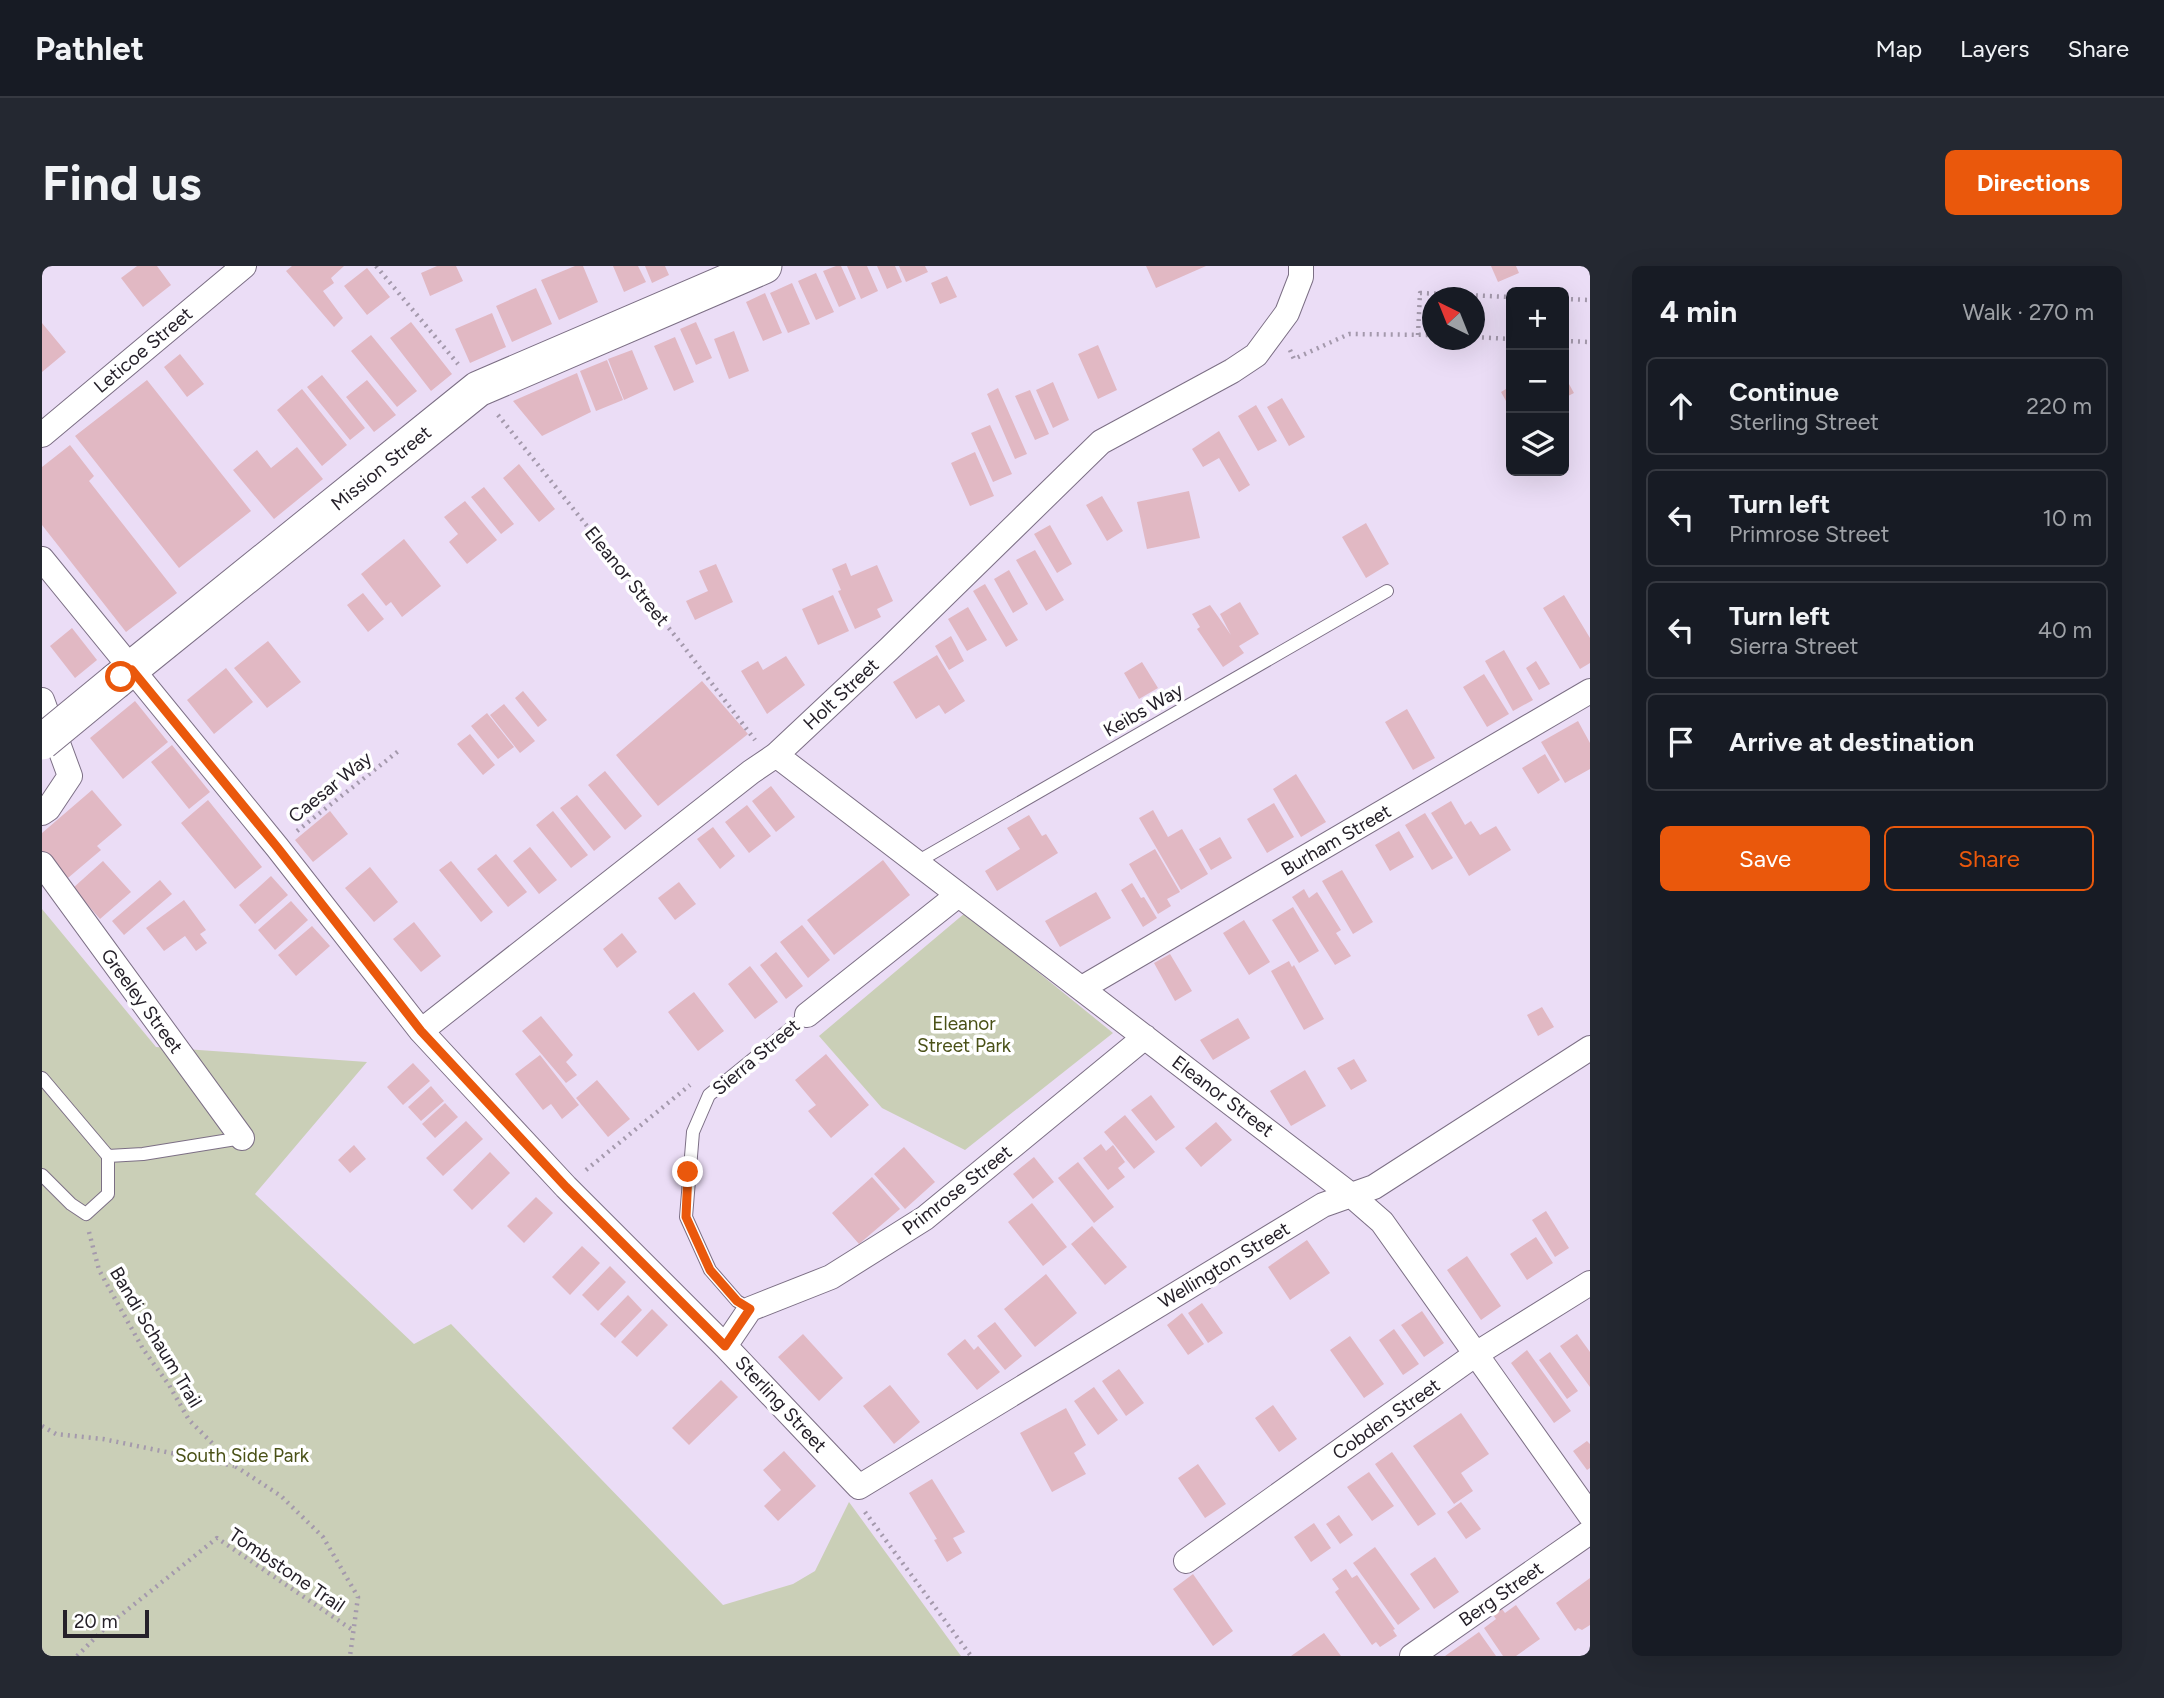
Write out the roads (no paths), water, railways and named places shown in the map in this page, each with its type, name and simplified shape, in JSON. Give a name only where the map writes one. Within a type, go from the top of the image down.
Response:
[{"type":"street","name":"Leticoe Street","points":[[42,435],[243,266]]},
{"type":"street","name":"Mission Street","points":[[42,742],[478,389],[764,266]]},
{"type":"street","name":"Holt Street","points":[[421,1031],[751,772],[767,750],[898,640],[1101,442],[1232,371],[1256,355],[1286,313],[1301,277],[1301,266]]},
{"type":"street","name":"Sterling Street","points":[[42,559],[124,676],[277,847],[421,1031],[566,1187],[725,1346],[859,1487]]},
{"type":"street","name":"Burham Street","points":[[1082,988],[1590,691]]},
{"type":"street","points":[[42,700],[70,776],[48,809],[42,813]]},
{"type":"street","name":"Eleanor Street","points":[[767,750],[1082,988],[1351,1195],[1382,1223],[1590,1515]]},
{"type":"street","name":"Greeley Street","points":[[42,864],[242,1138]]},
{"type":"street","name":"Sierra Street","points":[[807,1015],[958,895]]},
{"type":"street","name":"Primrose Street","points":[[750,1309],[831,1277],[925,1218],[1145,1037]]},
{"type":"street","name":"Wellington Street","points":[[859,1487],[1323,1205],[1374,1187],[1590,1048]]},
{"type":"street","name":"Cobden Street","points":[[1186,1561],[1476,1354],[1590,1283]]},
{"type":"street","points":[[725,1346],[750,1309]]},
{"type":"street","name":"Berg Street","points":[[1412,1656],[1590,1532]]},
{"type":"lane","name":"Keibs Way","points":[[917,862],[1387,591]]},
{"type":"lane","name":"Sierra Street","points":[[750,1309],[737,1301],[710,1270],[686,1217],[694,1132],[709,1095],[807,1015]]},
{"type":"lane","points":[[42,1078],[108,1156],[108,1194],[86,1214],[71,1204],[42,1175]]},
{"type":"lane","points":[[108,1156],[143,1154],[242,1138]]},
{"type":"park label","name":"Eleanor Street Park","points":[[964,1034]]},
{"type":"park label","name":"South Side Park","points":[[242,1455]]}]
